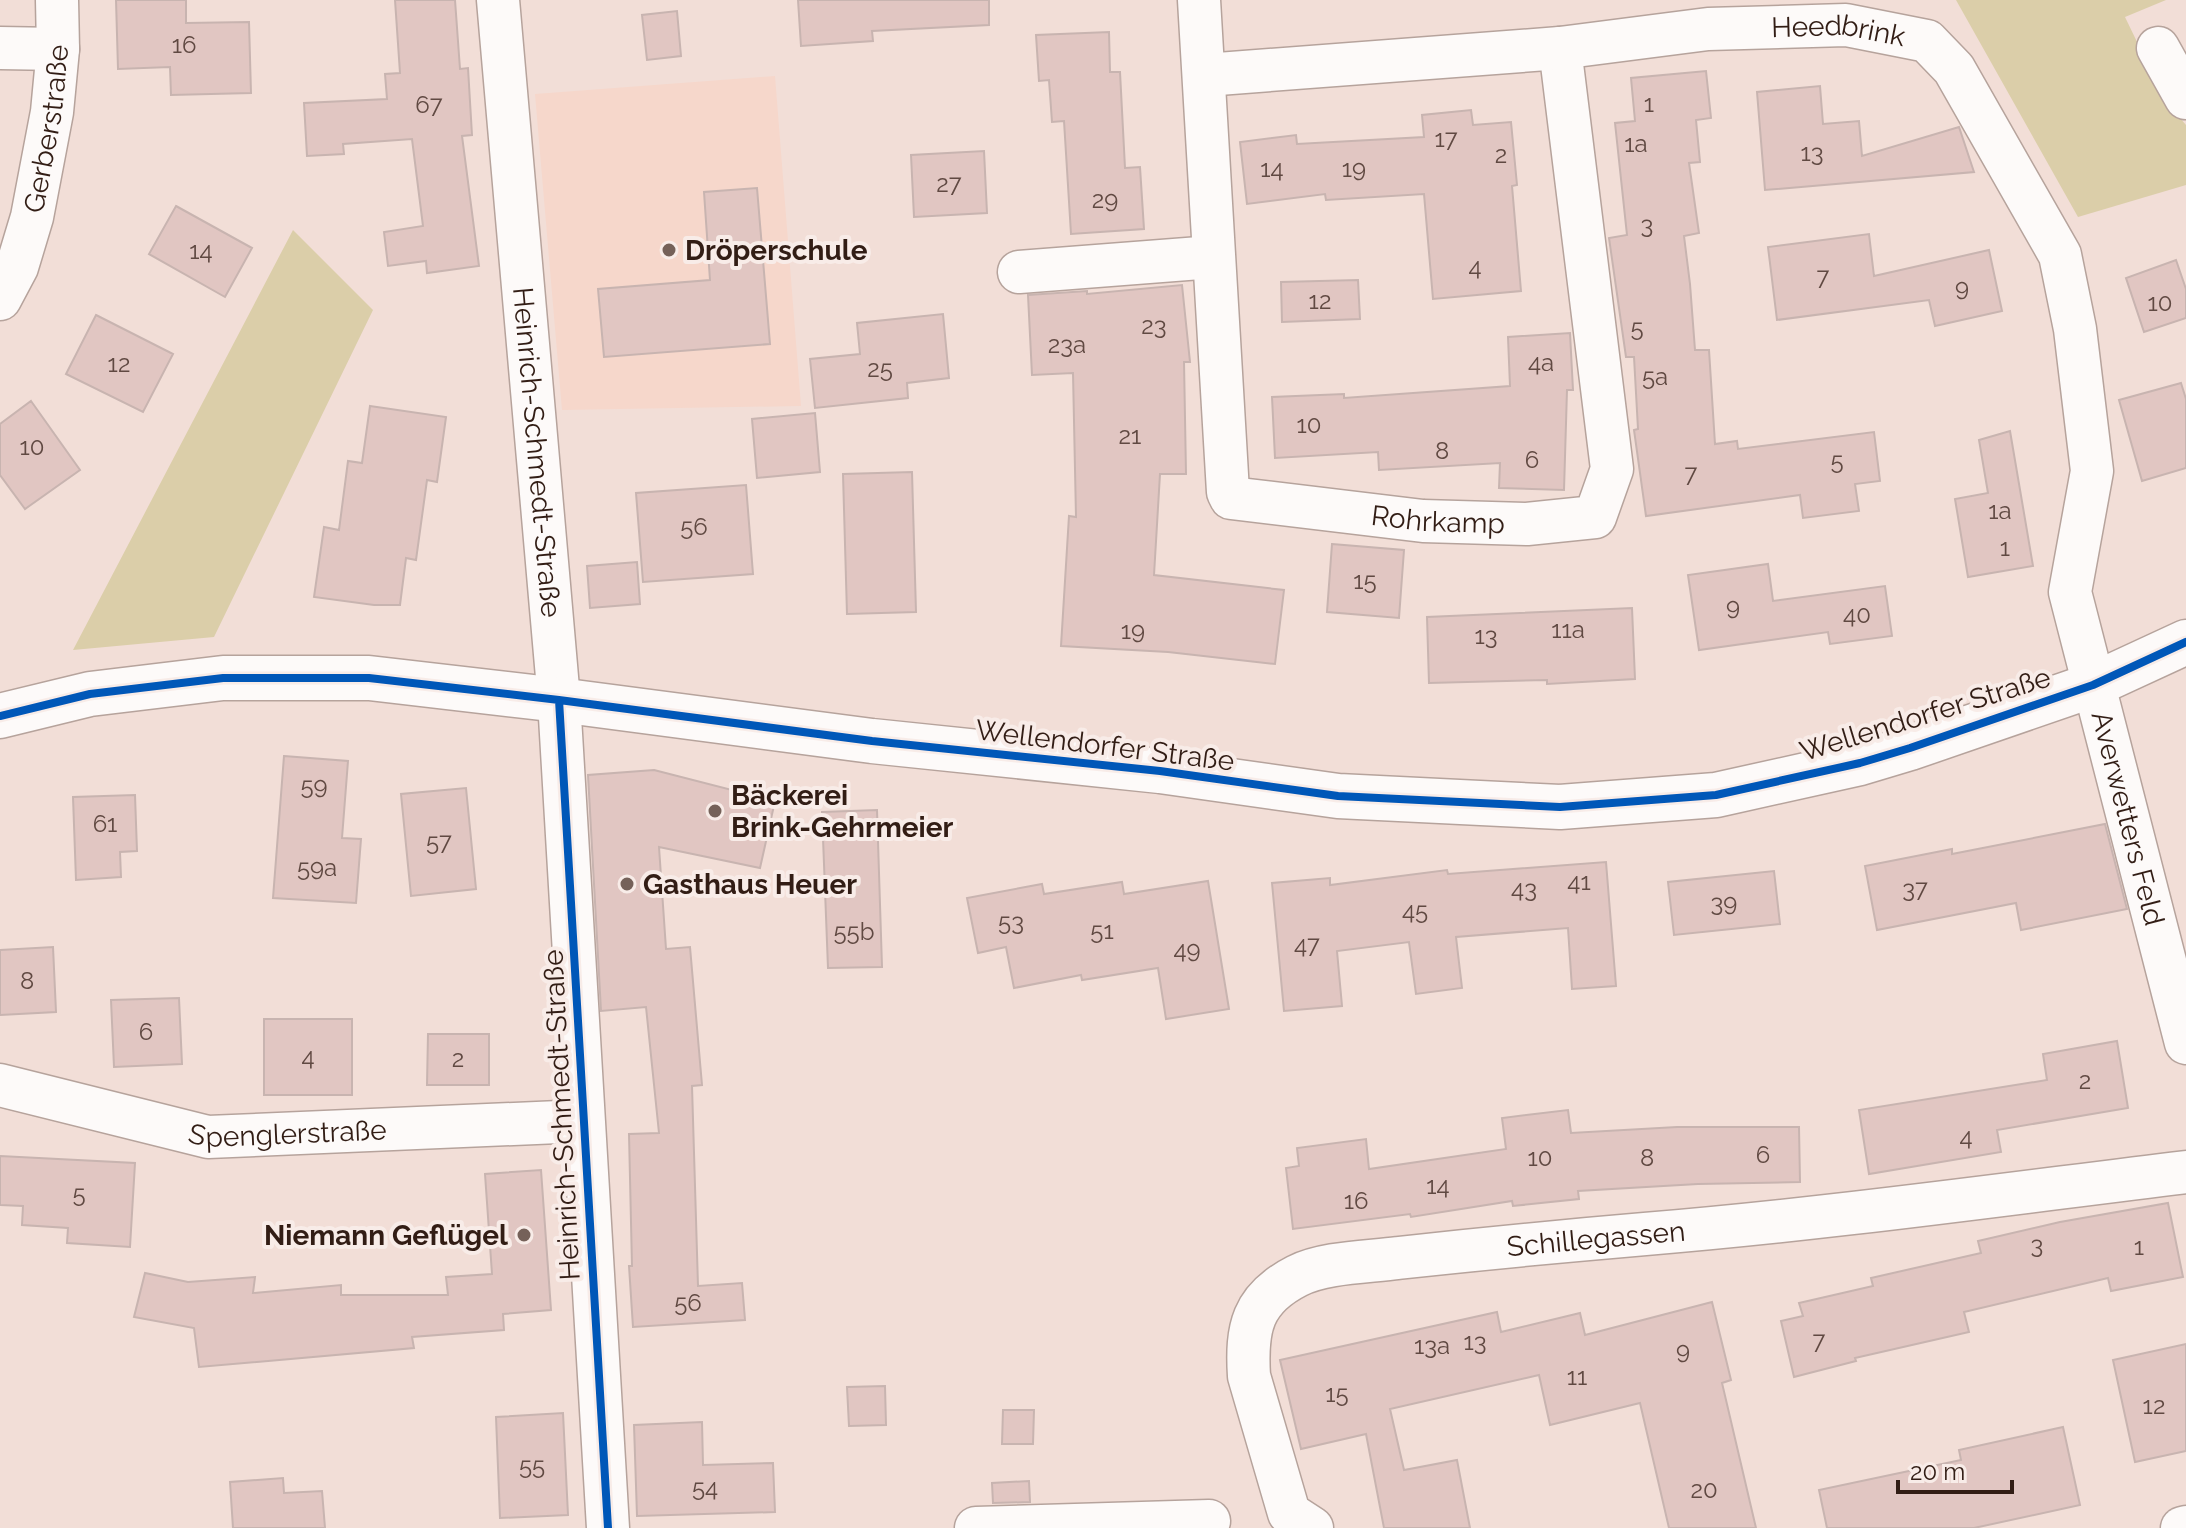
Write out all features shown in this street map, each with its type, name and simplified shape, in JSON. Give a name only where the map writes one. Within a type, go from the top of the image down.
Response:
[{"type":"street","name":"Gerberstraße","points":[[0,299],[17,267],[32,217],[52,112],[58,49],[57,0]]},
{"type":"street","name":"Heinrich-Schmedt-Straße","points":[[498,0],[559,700],[608,1528]]},
{"type":"street","name":"Rohrkamp","points":[[1199,0],[1228,492],[1231,498],[1423,521],[1527,524],[1595,517],[1612,469],[1560,48]]},
{"type":"street","name":"Heedbrink","points":[[1205,75],[1560,48],[1706,14],[1846,25],[1927,41],[1954,69],[2060,255],[2075,329],[2092,471],[2070,592],[2093,685]]},
{"type":"street","points":[[0,48],[58,49]]},
{"type":"street","points":[[2158,48],[2186,98]]},
{"type":"street","points":[[1019,272],[1213,257]]},
{"type":"street","name":"Wellendorfer Straße","points":[[0,716],[90,694],[223,678],[369,678],[872,741],[1160,771],[1338,796],[1560,807],[1716,795],[1860,763],[2093,685],[2186,642]]},
{"type":"street","name":"Averwetters Feld","points":[[2093,685],[2181,1002],[2186,1043]]},
{"type":"street","name":"Spenglerstraße","points":[[0,1085],[208,1137],[582,1121]]},
{"type":"street","name":"Schillegassen","points":[[1312,1528],[1289,1513],[1249,1376],[1247,1352],[1253,1321],[1266,1296],[1299,1274],[1398,1258],[1817,1217],[2186,1172]]},
{"type":"street","points":[[976,1528],[1209,1521]]},
{"type":"shaded area","points":[[1956,0],[2166,0],[2125,17],[2166,102],[2186,125],[2186,185],[2078,217]]},
{"type":"shaded area","name":"Dröperschule","points":[[775,76],[801,406],[562,410],[535,94]]},
{"type":"shaded area","points":[[293,230],[373,310],[214,637],[73,650]]},
{"type":"building","points":[[116,0],[186,0],[186,23],[249,22],[251,93],[171,95],[170,67],[118,69]]},
{"type":"building","points":[[395,0],[455,0],[460,69],[468,68],[472,135],[462,136],[479,266],[427,273],[426,261],[388,266],[384,232],[423,226],[412,139],[343,144],[344,154],[307,156],[304,103],[387,99],[385,74],[400,73]]},
{"type":"building","points":[[798,0],[989,0],[989,25],[872,31],[873,41],[801,46]]},
{"type":"building","points":[[677,11],[681,56],[647,60],[642,15]]},
{"type":"building","points":[[1109,32],[1110,72],[1120,72],[1125,168],[1140,167],[1144,229],[1071,234],[1064,121],[1052,122],[1049,80],[1039,81],[1036,35]]},
{"type":"building","points":[[1706,71],[1711,118],[1696,120],[1700,162],[1689,163],[1699,233],[1684,236],[1695,350],[1709,350],[1715,444],[1737,441],[1738,449],[1874,432],[1880,481],[1855,484],[1859,511],[1803,518],[1800,495],[1646,516],[1634,430],[1638,429],[1634,357],[1626,357],[1609,238],[1627,235],[1615,123],[1635,121],[1631,78]]},
{"type":"building","points":[[1820,86],[1823,124],[1859,121],[1862,156],[1959,127],[1974,172],[1765,190],[1757,92]]},
{"type":"building","points":[[1471,110],[1473,125],[1511,122],[1517,185],[1512,186],[1521,291],[1433,299],[1424,194],[1326,200],[1325,194],[1247,204],[1240,142],[1296,135],[1297,144],[1424,137],[1422,115]]},
{"type":"building","points":[[984,151],[987,213],[914,217],[911,155]]},
{"type":"building","points":[[757,188],[770,344],[604,357],[598,289],[710,280],[704,192]]},
{"type":"building","points":[[176,206],[252,248],[225,297],[149,254]]},
{"type":"building","points":[[1869,234],[1874,276],[1989,250],[2002,311],[1935,326],[1929,300],[1777,320],[1768,247]]},
{"type":"building","points":[[2176,260],[2186,289],[2186,318],[2144,332],[2126,278]]},
{"type":"building","points":[[1358,280],[1360,319],[1282,322],[1281,282]]},
{"type":"building","points":[[1182,285],[1190,362],[1184,362],[1186,474],[1160,474],[1154,575],[1284,590],[1275,664],[1168,652],[1061,646],[1069,516],[1076,517],[1073,373],[1032,375],[1028,295],[1087,291],[1087,294]]},
{"type":"building","points":[[943,314],[949,378],[907,383],[908,398],[815,408],[810,359],[860,354],[857,323]]},
{"type":"building","points":[[96,315],[173,354],[143,412],[66,374]]},
{"type":"building","points":[[1570,333],[1573,390],[1567,390],[1564,490],[1499,488],[1500,463],[1379,470],[1378,452],[1275,458],[1272,397],[1344,394],[1344,398],[1510,386],[1508,337]]},
{"type":"building","points":[[2181,383],[2186,399],[2186,468],[2142,481],[2119,400]]},
{"type":"building","points":[[31,401],[80,470],[25,509],[0,475],[0,424]]},
{"type":"building","points":[[370,406],[446,417],[437,482],[427,480],[416,560],[406,558],[400,605],[374,605],[314,597],[324,527],[339,530],[348,461],[362,463]]},
{"type":"building","points":[[815,413],[820,472],[757,478],[752,419]]},
{"type":"building","points":[[2010,431],[2033,566],[1968,577],[1955,499],[1988,493],[1979,440]]},
{"type":"building","points":[[912,472],[916,612],[847,614],[843,474]]},
{"type":"building","points":[[746,485],[753,574],[643,582],[636,493]]},
{"type":"building","points":[[1332,544],[1404,550],[1399,618],[1327,612]]},
{"type":"building","points":[[637,562],[640,604],[590,608],[587,566]]},
{"type":"building","points":[[1768,564],[1773,601],[1885,586],[1892,636],[1830,644],[1828,632],[1699,650],[1688,575]]},
{"type":"building","points":[[1632,608],[1635,679],[1547,684],[1547,680],[1429,683],[1427,617]]},
{"type":"building","points":[[284,756],[348,761],[342,838],[361,839],[356,903],[273,898]]},
{"type":"building","points":[[654,770],[775,801],[760,868],[659,847],[666,949],[690,947],[702,1085],[692,1086],[698,1286],[742,1283],[745,1320],[633,1327],[629,1266],[632,1266],[629,1134],[659,1133],[646,1007],[601,1011],[588,775]]},
{"type":"building","points":[[466,788],[476,889],[411,896],[401,794]]},
{"type":"building","points":[[135,795],[137,851],[120,852],[121,877],[76,880],[73,797]]},
{"type":"building","points":[[877,810],[882,967],[828,968],[822,812]]},
{"type":"building","points":[[2105,824],[2127,909],[2021,930],[2016,903],[1877,930],[1865,866],[1952,849],[1952,854]]},
{"type":"building","points":[[1606,862],[1616,986],[1572,989],[1568,928],[1456,937],[1462,988],[1416,994],[1409,942],[1337,951],[1342,1006],[1284,1011],[1272,883],[1330,878],[1330,885],[1447,870],[1448,874]]},
{"type":"building","points":[[1774,871],[1780,924],[1674,935],[1668,882]]},
{"type":"building","points":[[1208,881],[1229,1009],[1166,1019],[1158,968],[1082,980],[1081,975],[1014,988],[1006,947],[978,953],[967,898],[1042,884],[1044,894],[1122,882],[1124,894]]},
{"type":"building","points":[[53,947],[56,1012],[0,1015],[0,950]]},
{"type":"building","points":[[179,998],[182,1064],[114,1067],[111,1000]]},
{"type":"building","points":[[264,1019],[352,1019],[352,1095],[264,1095]]},
{"type":"building","points":[[428,1034],[489,1034],[489,1085],[427,1085]]},
{"type":"building","points":[[2117,1041],[2128,1108],[1997,1130],[2001,1152],[1869,1174],[1859,1110],[2047,1080],[2043,1054]]},
{"type":"building","points":[[1568,1110],[1571,1133],[1677,1127],[1799,1127],[1800,1182],[1578,1191],[1579,1199],[1513,1206],[1512,1201],[1411,1217],[1410,1214],[1293,1229],[1286,1168],[1299,1166],[1297,1148],[1366,1139],[1369,1169],[1506,1149],[1502,1118]]},
{"type":"building","points":[[0,1156],[135,1163],[130,1247],[67,1243],[68,1228],[22,1225],[23,1206],[0,1205]]},
{"type":"building","points":[[541,1170],[551,1310],[503,1314],[504,1330],[412,1337],[414,1348],[199,1367],[194,1328],[134,1317],[145,1273],[188,1282],[255,1277],[253,1293],[341,1285],[341,1295],[448,1295],[446,1277],[492,1274],[485,1174]]},
{"type":"building","points":[[2168,1203],[2183,1277],[2111,1291],[2108,1278],[1964,1312],[1969,1332],[1855,1358],[1856,1361],[1794,1377],[1781,1321],[1803,1316],[1799,1303],[1873,1286],[1871,1278],[1981,1253],[1978,1241],[2060,1222]]},
{"type":"building","points":[[1712,1302],[1731,1380],[1722,1383],[1756,1528],[1669,1528],[1640,1403],[1550,1425],[1539,1375],[1390,1409],[1404,1470],[1457,1460],[1470,1528],[1384,1528],[1366,1434],[1301,1449],[1280,1360],[1497,1312],[1501,1332],[1580,1313],[1585,1335]]},
{"type":"building","points":[[2186,1344],[2186,1451],[2135,1462],[2113,1360]]},
{"type":"building","points":[[885,1386],[886,1425],[849,1426],[847,1387]]},
{"type":"building","points":[[1003,1410],[1034,1410],[1033,1444],[1002,1444]]},
{"type":"building","points":[[563,1413],[568,1515],[500,1518],[496,1417]]},
{"type":"building","points":[[702,1422],[703,1465],[773,1463],[775,1512],[637,1516],[634,1425]]},
{"type":"building","points":[[2063,1427],[2080,1505],[1974,1528],[1827,1528],[1819,1490],[1961,1460],[1959,1450]]},
{"type":"building","points":[[283,1478],[284,1493],[322,1491],[325,1528],[233,1528],[230,1482]]},
{"type":"building","points":[[1029,1481],[1030,1502],[993,1503],[992,1483]]},
{"type":"cycle path","points":[[0,716],[90,694],[223,678],[369,678],[872,741],[1160,771],[1338,796],[1560,807],[1716,795],[1860,763],[2093,685],[2186,642]]},
{"type":"cycle path","points":[[559,700],[608,1528]]},
{"type":"place","name":"Dröperschule","points":[[669,250]]},
{"type":"place","name":"Bäckerei Brink-Gehrmeier","points":[[715,811]]},
{"type":"place","name":"Gasthaus Heuer","points":[[627,884]]},
{"type":"place","name":"Niemann Geflügel","points":[[524,1235]]}]
